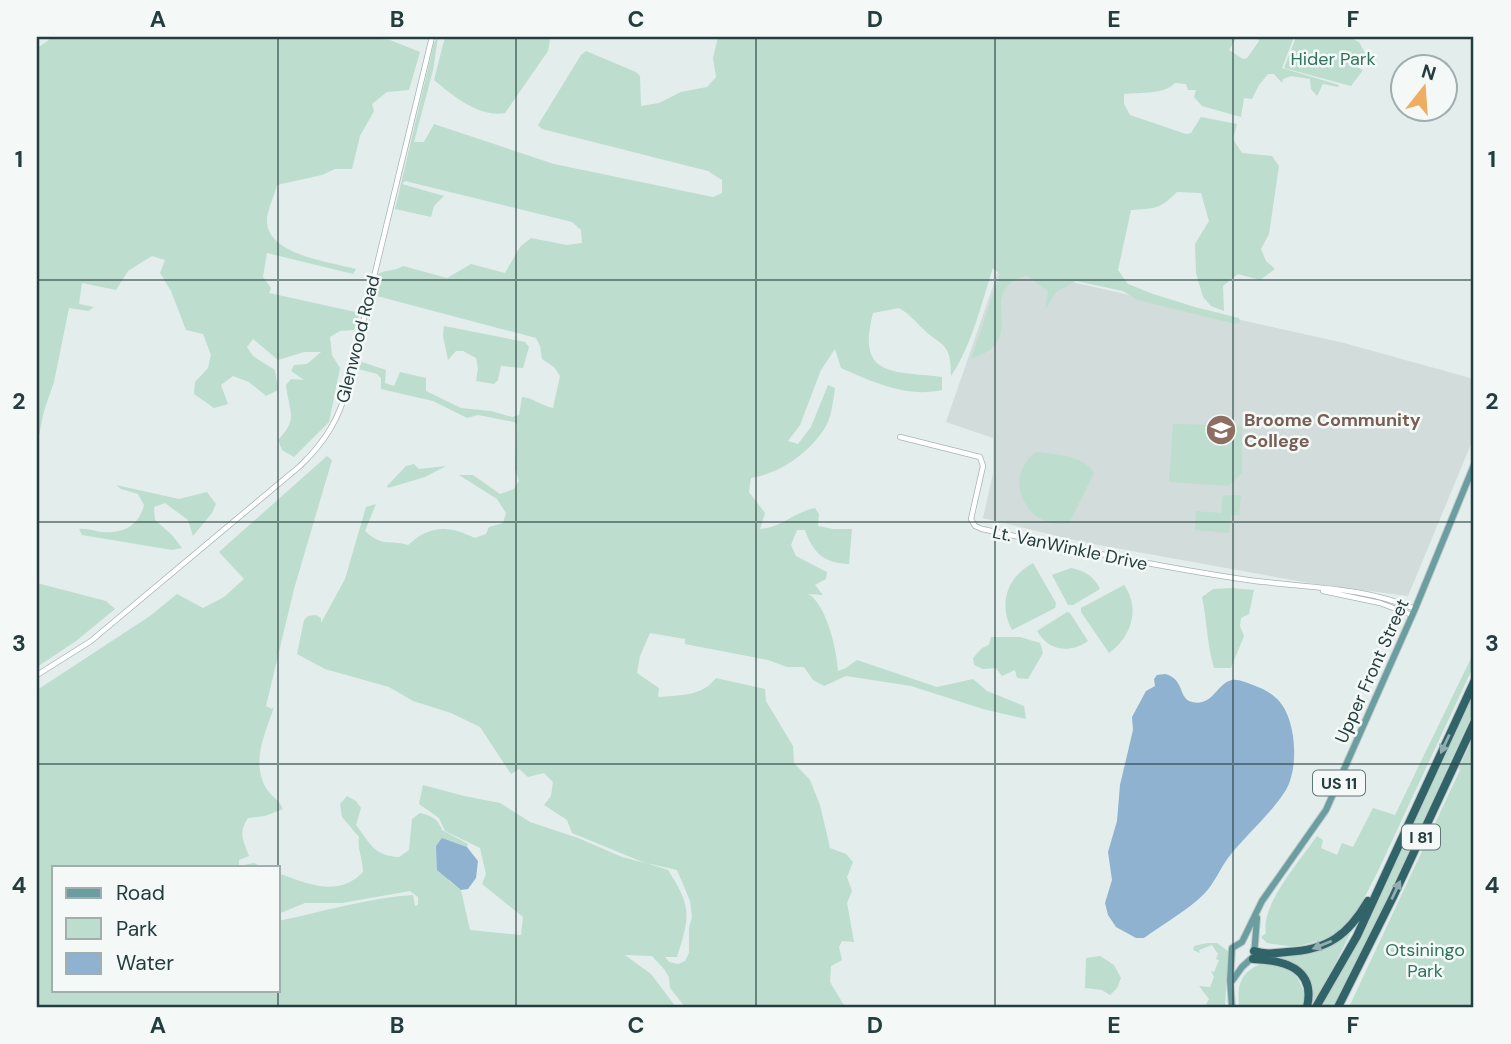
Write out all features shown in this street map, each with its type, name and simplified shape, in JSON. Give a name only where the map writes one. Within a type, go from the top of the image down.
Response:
[{"type":"highway","name":"I 81","points":[[1316,1007],[1350,948],[1474,682]]},
{"type":"highway","name":"I 81","points":[[1338,1007],[1474,723]]},
{"type":"highway","points":[[1252,955],[1301,951],[1338,938],[1352,925],[1394,856]]},
{"type":"highway","points":[[1345,1007],[1367,951]]},
{"type":"highway","points":[[1252,955],[1279,961],[1298,971],[1308,989],[1307,1007]]},
{"type":"main road","name":"Upper Front Street","points":[[1232,956],[1234,946],[1242,942],[1262,901],[1326,810],[1414,612],[1474,465]]},
{"type":"main road","name":"Upper Front Street","points":[[1252,955],[1256,914]]},
{"type":"main road","points":[[1242,942],[1249,944],[1252,955]]},
{"type":"main road","points":[[1232,956],[1238,962],[1252,955]]},
{"type":"main road","points":[[1231,983],[1252,955]]},
{"type":"main road","points":[[1232,956],[1233,1007]]},
{"type":"street","name":"Glenwood Road","points":[[37,675],[91,641],[127,611],[300,466],[332,429],[343,405],[432,37]]},
{"type":"street","name":"Lt. VanWinkle Drive","points":[[900,437],[980,457],[982,466],[971,519],[975,526],[982,529],[1146,564],[1319,589],[1338,596],[1414,612]]},
{"type":"shaded area","name":"Broome Community College","points":[[1000,266],[1344,343],[1474,379],[1474,437],[1408,596],[1309,583],[1082,542],[983,518],[993,474],[993,438],[946,422]]},
{"type":"green space","points":[[48,37],[361,37],[390,40],[420,52],[409,90],[387,92],[372,104],[374,111],[360,136],[352,169],[335,169],[322,175],[277,185],[269,209],[267,223],[271,234],[279,243],[317,260],[356,269],[353,274],[267,253],[263,277],[271,288],[269,293],[360,313],[354,330],[340,331],[330,337],[332,355],[340,368],[329,422],[294,457],[282,450],[278,440],[291,420],[286,385],[291,379],[304,380],[291,371],[294,365],[307,364],[321,352],[304,352],[278,360],[253,339],[247,347],[253,356],[275,370],[278,390],[266,396],[249,382],[233,376],[221,385],[228,404],[214,408],[194,394],[195,382],[208,368],[211,355],[203,334],[186,330],[171,291],[160,273],[165,260],[152,256],[128,271],[116,290],[82,283],[79,304],[94,307],[88,311],[69,308],[54,382],[37,445],[37,48],[49,40]]},
{"type":"green space","points":[[438,37],[433,70],[414,142],[424,142],[434,124],[554,164],[713,197],[722,193],[722,180],[708,171],[542,129],[538,125],[581,55],[586,51],[636,72],[640,76],[641,106],[659,103],[681,92],[707,87],[716,77],[713,58],[718,37],[1237,37],[1229,50],[1243,59],[1247,58],[1259,41],[1256,37],[1294,37],[1282,68],[1339,85],[1323,84],[1317,96],[1311,89],[1310,79],[1291,76],[1283,79],[1282,83],[1274,74],[1268,74],[1252,99],[1244,98],[1241,117],[1202,106],[1194,97],[1196,90],[1188,90],[1186,84],[1175,83],[1165,90],[1124,94],[1124,104],[1130,115],[1186,134],[1191,133],[1201,117],[1237,124],[1233,139],[1242,153],[1272,156],[1279,166],[1269,234],[1261,249],[1266,261],[1275,269],[1260,280],[1238,274],[1223,286],[1224,311],[1211,306],[1203,297],[1196,273],[1195,244],[1209,221],[1201,193],[1177,192],[1156,207],[1131,210],[1118,270],[1128,284],[1195,307],[1239,318],[1240,322],[1235,324],[1138,300],[1123,291],[1076,281],[1056,292],[1045,310],[1048,291],[1027,276],[1005,289],[998,340],[991,349],[971,359],[1000,274],[993,268],[970,338],[951,376],[947,350],[908,314],[899,308],[873,313],[869,334],[874,360],[894,371],[942,377],[942,390],[903,390],[865,378],[841,368],[835,349],[821,370],[800,425],[788,441],[798,444],[811,427],[828,385],[835,388],[831,413],[820,436],[803,453],[783,467],[751,478],[749,492],[765,513],[760,529],[775,526],[815,508],[819,514],[818,526],[852,529],[849,564],[833,562],[821,556],[805,530],[797,530],[791,545],[796,556],[827,572],[826,579],[815,585],[823,595],[808,594],[825,617],[833,640],[838,671],[857,660],[937,687],[973,679],[987,691],[1024,706],[1026,719],[983,709],[911,686],[846,676],[824,686],[813,680],[804,667],[787,667],[768,660],[685,644],[685,639],[650,633],[640,656],[637,673],[659,688],[658,697],[697,692],[716,678],[765,689],[766,701],[793,746],[794,763],[810,780],[820,805],[830,848],[846,854],[853,862],[847,877],[852,891],[847,903],[854,942],[842,941],[839,947],[842,960],[831,966],[830,982],[845,1007],[685,1007],[670,988],[669,977],[664,969],[652,956],[625,955],[651,974],[676,1007],[37,1007],[37,690],[150,616],[177,594],[203,608],[224,597],[244,579],[219,552],[327,456],[332,460],[294,589],[266,706],[272,709],[274,707],[261,748],[260,768],[266,788],[283,809],[265,816],[248,818],[242,832],[249,856],[239,860],[239,866],[52,866],[52,992],[280,992],[280,921],[362,902],[413,895],[415,906],[418,905],[418,897],[410,891],[342,903],[305,903],[280,913],[280,874],[311,884],[333,887],[353,880],[363,872],[359,837],[342,817],[340,804],[347,796],[361,808],[356,825],[373,847],[384,854],[399,857],[409,850],[412,819],[420,813],[434,818],[442,830],[468,844],[467,847],[442,838],[449,881],[461,890],[470,930],[521,935],[523,917],[482,884],[486,874],[480,848],[445,831],[439,818],[419,804],[423,785],[500,803],[530,822],[645,863],[572,833],[567,820],[544,805],[551,796],[553,782],[544,773],[528,777],[519,769],[511,774],[480,727],[451,713],[413,701],[389,687],[325,669],[297,654],[304,620],[308,616],[316,615],[321,618],[321,623],[345,579],[366,507],[376,504],[365,531],[381,541],[408,545],[424,534],[440,529],[475,538],[486,534],[489,527],[503,523],[506,513],[497,499],[459,475],[473,475],[500,494],[514,489],[519,481],[515,469],[517,425],[514,422],[478,415],[467,418],[433,401],[381,389],[381,378],[377,374],[358,369],[362,362],[386,370],[385,383],[394,386],[400,372],[426,378],[426,391],[461,408],[491,411],[512,417],[519,415],[522,397],[553,408],[560,376],[554,367],[542,359],[536,338],[373,295],[378,274],[384,271],[403,266],[447,278],[471,264],[505,273],[520,247],[531,238],[567,245],[582,243],[581,230],[572,222],[405,181],[402,184],[444,196],[434,206],[431,217],[395,209],[434,43]],"holes":[[[646,863],[677,870],[690,901],[692,917],[689,953],[685,961],[678,964],[669,962],[665,957],[677,957],[686,921],[685,903],[668,870]]]},
{"type":"green space","points":[[445,37],[546,37],[550,40],[548,51],[505,113],[496,114],[467,104],[434,80]]},
{"type":"green space","name":"Hider Park","points":[[1296,37],[1349,37],[1359,42],[1366,55],[1355,60],[1353,65],[1363,70],[1351,86],[1284,68]]},
{"type":"green space","points":[[444,326],[525,342],[529,347],[523,368],[501,366],[498,380],[494,384],[476,381],[476,358],[463,351],[456,351],[448,360],[443,336]]},
{"type":"green space","points":[[1173,424],[1242,426],[1242,473],[1229,486],[1169,482]]},
{"type":"green space","points":[[1036,452],[1076,459],[1094,473],[1069,523],[1054,523],[1041,519],[1030,511],[1023,500],[1020,475]]},
{"type":"green space","points":[[414,464],[419,469],[446,466],[425,477],[388,488],[406,466]]},
{"type":"green space","points":[[116,485],[179,499],[207,492],[216,504],[193,536],[188,520],[165,503],[154,507],[155,520],[182,548],[172,550],[82,535],[79,529],[101,532],[123,530],[138,518],[144,505],[138,494]]},
{"type":"green space","points":[[1223,495],[1241,495],[1239,515],[1231,515],[1229,533],[1195,530],[1196,511],[1221,513]]},
{"type":"green space","points":[[1033,563],[1056,603],[1055,608],[1012,630],[1006,611],[1008,592],[1017,576]]},
{"type":"green space","points":[[1071,568],[1088,575],[1100,589],[1073,605],[1068,605],[1052,575]]},
{"type":"green space","points":[[37,583],[106,601],[115,609],[76,641],[37,667]]},
{"type":"green space","points":[[1124,585],[1133,613],[1128,631],[1109,653],[1081,612],[1081,608]]},
{"type":"green space","points":[[1213,589],[1254,590],[1249,614],[1241,618],[1240,626],[1244,636],[1231,668],[1214,668],[1202,597]]},
{"type":"green space","points":[[1067,612],[1088,641],[1067,649],[1047,643],[1037,631]]},
{"type":"green space","points":[[991,637],[1020,637],[1040,643],[1043,653],[1028,679],[1017,678],[1015,670],[1002,676],[996,668],[983,669],[974,665],[973,658],[989,645]]},
{"type":"green space","points":[[1474,652],[1474,665],[1354,918],[1333,937],[1294,947],[1267,943],[1261,937],[1266,933],[1269,910],[1275,897],[1317,836],[1323,840],[1321,848],[1337,855],[1342,843],[1353,847],[1373,808],[1395,815]]},
{"type":"green space","points":[[1474,692],[1474,711],[1351,977],[1333,1007],[1320,1007],[1357,940]]},
{"type":"green space","name":"Otsiningo Park","points":[[1474,735],[1474,1007],[1349,1007],[1460,770]]},
{"type":"green space","points":[[254,863],[260,866],[239,866]]},
{"type":"green space","points":[[1353,928],[1311,1006],[1310,988],[1304,974],[1294,964],[1277,956],[1299,955],[1318,950]]},
{"type":"green space","points":[[1217,943],[1228,951],[1225,1007],[1205,1007],[1209,999],[1199,986],[1210,987],[1214,977],[1211,971],[1214,972],[1219,960],[1216,959],[1218,954],[1212,945],[1199,950],[1200,953],[1193,950],[1194,946]]},
{"type":"green space","points":[[1100,956],[1114,965],[1121,978],[1110,995],[1102,990],[1085,988],[1086,958]]},
{"type":"green space","points":[[1263,963],[1282,967],[1295,975],[1302,989],[1304,1007],[1239,1007],[1242,980],[1249,971]]},
{"type":"water","points":[[1165,674],[1176,680],[1185,697],[1192,702],[1205,701],[1222,685],[1232,680],[1246,682],[1271,694],[1283,706],[1288,717],[1294,758],[1284,793],[1228,858],[1208,890],[1191,906],[1144,938],[1136,938],[1116,927],[1108,915],[1105,903],[1112,880],[1108,852],[1117,821],[1120,785],[1133,730],[1132,717],[1146,691],[1155,686],[1154,679],[1157,675]]},
{"type":"water","points":[[442,838],[467,847],[478,861],[476,878],[468,889],[461,890],[437,870],[436,846]]},
{"type":"place","name":"Broome Community College","points":[[1221,430]]}]
